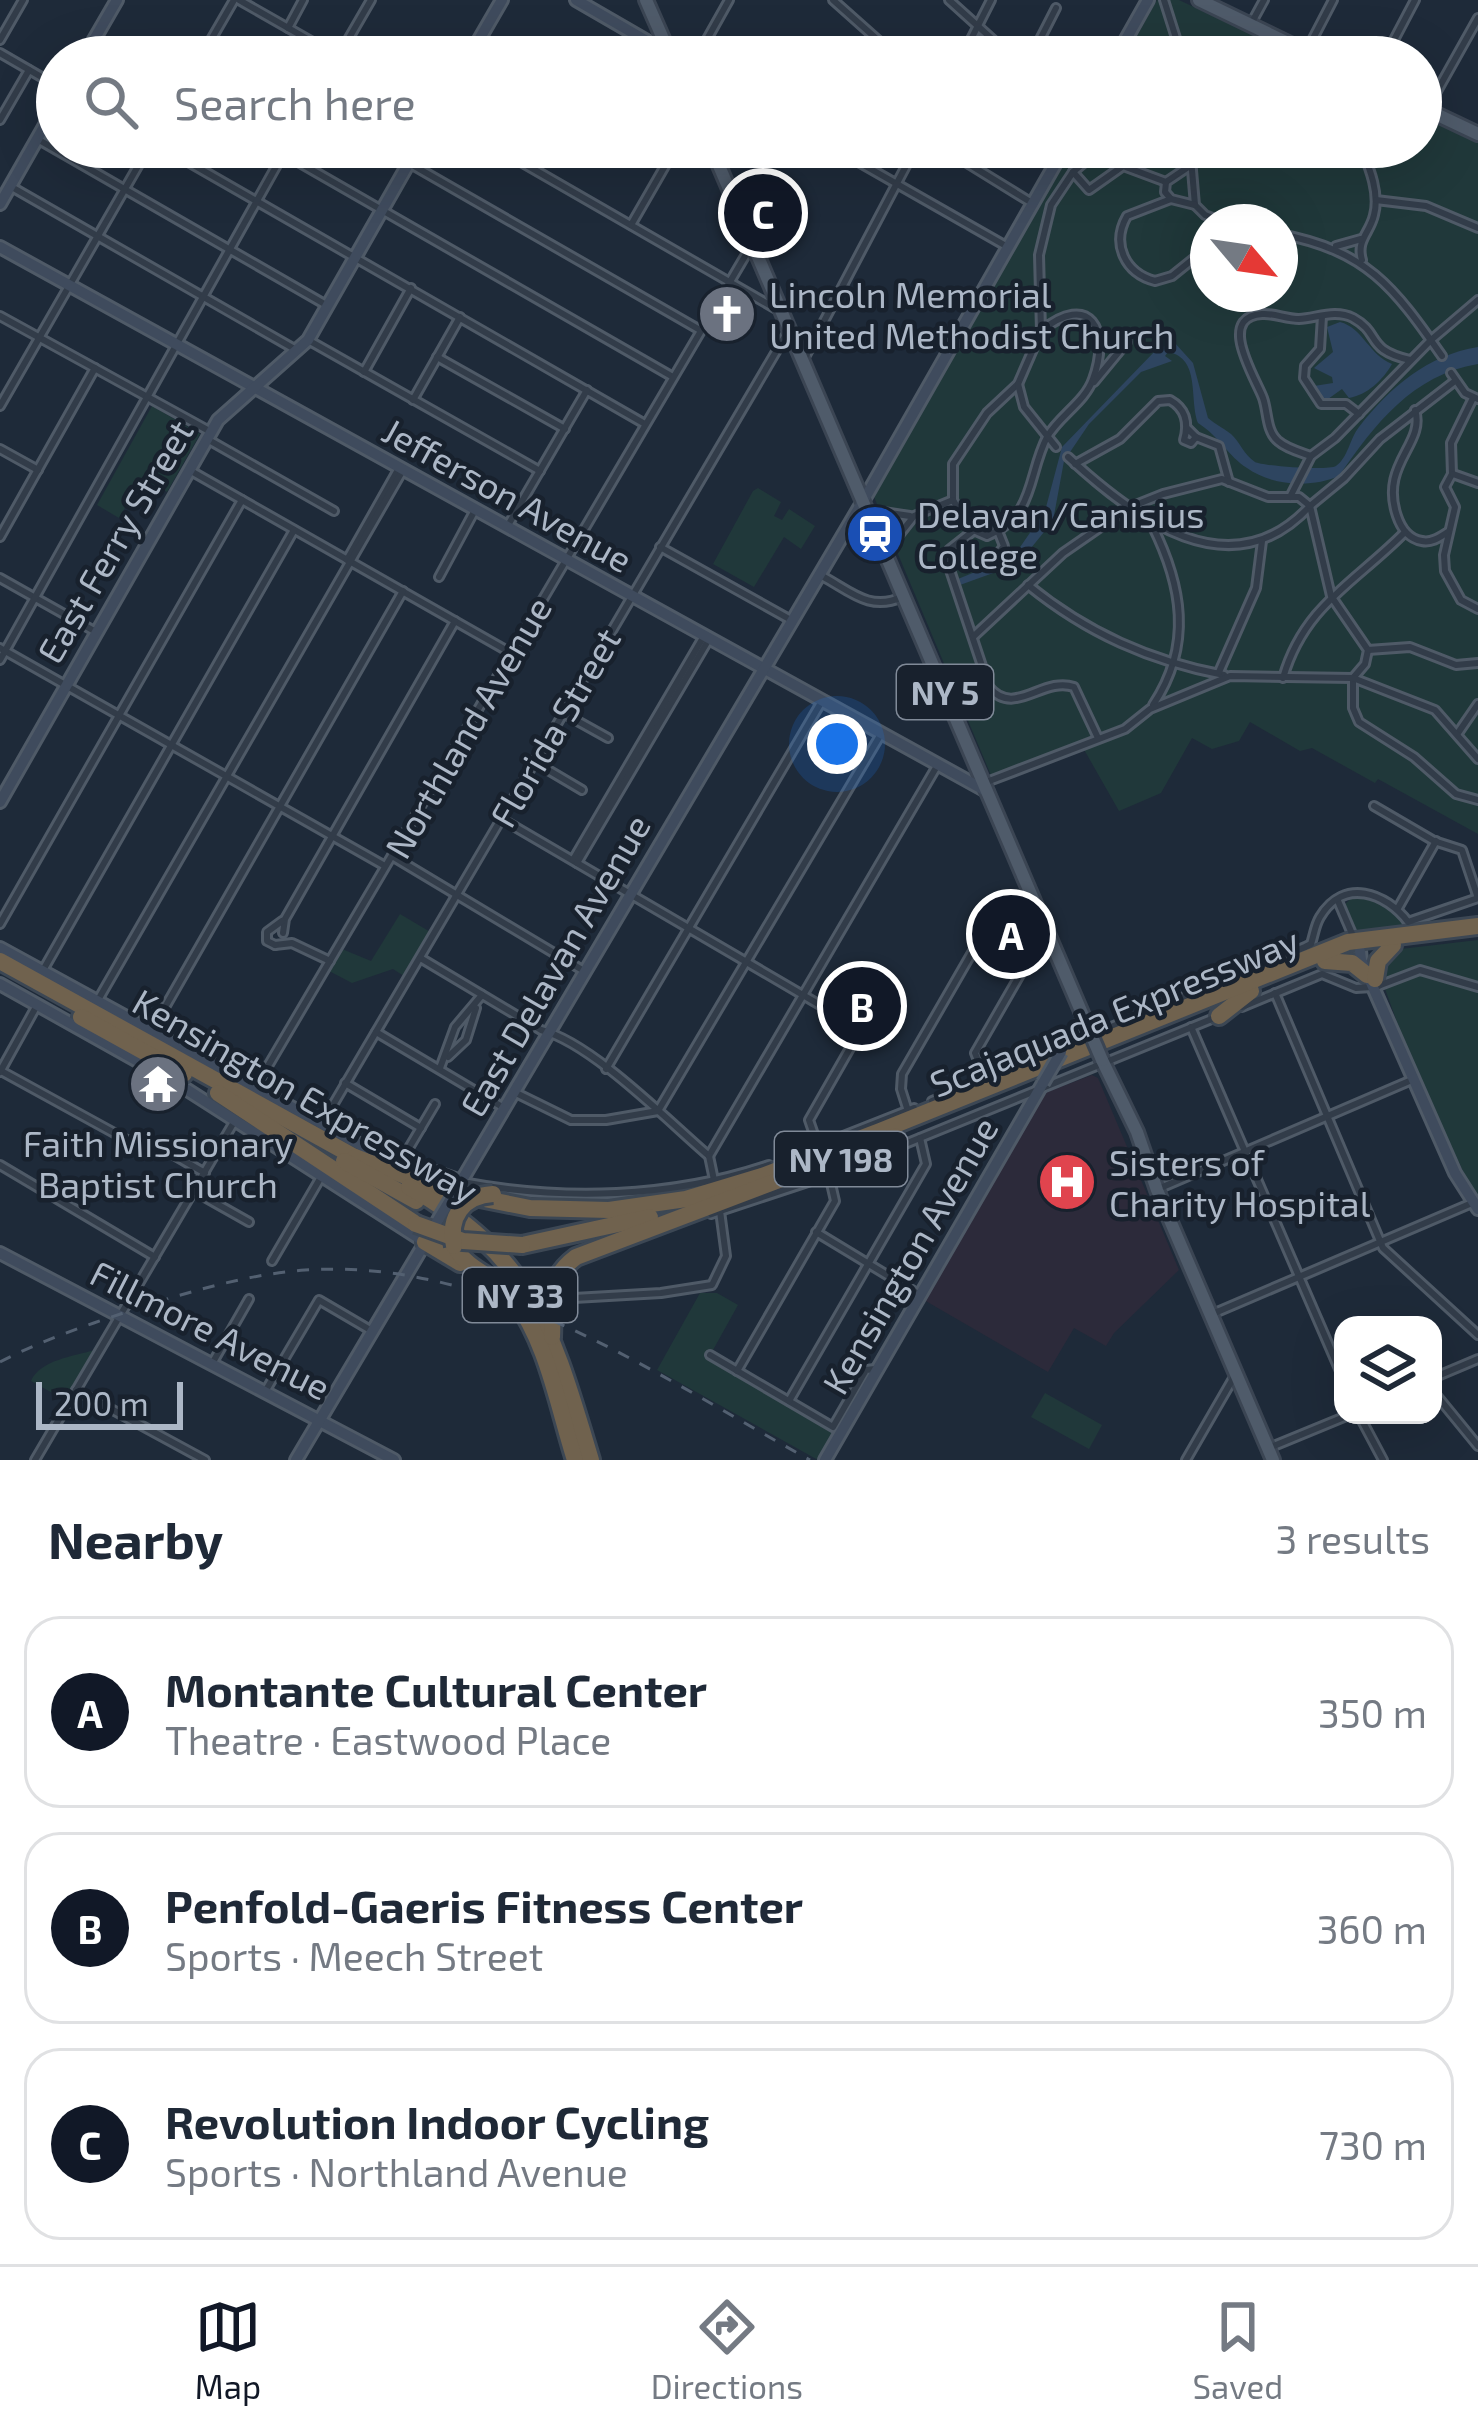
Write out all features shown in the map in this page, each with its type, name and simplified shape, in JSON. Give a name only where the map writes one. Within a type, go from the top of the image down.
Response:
[{"type":"highway","name":"Scajaquada Expressway","points":[[716,1196],[1358,945],[1478,926]]},
{"type":"highway","name":"Scajaquada Expressway","points":[[716,1196],[824,1171],[1246,987],[1358,945],[1478,936]]},
{"type":"highway","points":[[1325,961],[1352,963],[1373,982],[1378,961],[1393,945]]},
{"type":"highway","name":"Kensington Expressway","points":[[0,961],[148,1034],[452,1213],[484,1238],[519,1278],[552,1337],[591,1460]]},
{"type":"highway","name":"Kensington Expressway","points":[[0,973],[433,1210],[488,1253],[522,1297],[542,1336],[578,1460]]},
{"type":"highway","points":[[49,975],[148,1034]]},
{"type":"highway","points":[[1205,988],[1246,987]]},
{"type":"highway","points":[[1220,1016],[1246,987]]},
{"type":"highway","points":[[218,1093],[322,1171]]},
{"type":"highway","points":[[868,1134],[917,1107]]},
{"type":"highway","points":[[235,1120],[322,1171],[463,1241],[522,1245],[716,1196]]},
{"type":"highway","points":[[824,1171],[897,1147]]},
{"type":"highway","points":[[356,1156],[436,1189],[530,1208],[627,1208],[716,1196]]},
{"type":"highway","points":[[471,1267],[455,1247],[452,1232],[458,1212],[473,1198],[493,1194],[593,1201],[716,1196]]},
{"type":"highway","points":[[552,1337],[551,1291],[568,1262],[716,1196]]},
{"type":"highway","points":[[425,1242],[501,1285],[514,1298],[532,1331],[578,1460]]},
{"type":"highway","points":[[551,1386],[566,1460]]},
{"type":"main road","points":[[646,0],[663,36]]},
{"type":"main road","points":[[1199,0],[1273,36]]},
{"type":"main road","points":[[1442,117],[1478,134]]},
{"type":"main road","name":"NY 5","points":[[719,168],[1125,1112],[1143,1167],[1149,1171],[1270,1454]]},
{"type":"street","points":[[0,40],[23,0]]},
{"type":"street","points":[[96,36],[117,0]]},
{"type":"street","points":[[214,36],[237,0],[302,36]]},
{"type":"street","points":[[288,28],[303,0]]},
{"type":"street","points":[[351,36],[371,0]]},
{"type":"street","points":[[482,36],[502,0]]},
{"type":"street","points":[[576,0],[638,36]]},
{"type":"street","points":[[709,36],[729,0]]},
{"type":"street","points":[[833,0],[873,36]]},
{"type":"street","points":[[949,0],[989,36]]},
{"type":"street","points":[[973,36],[992,0]]},
{"type":"street","points":[[1128,36],[1148,0]]},
{"type":"street","points":[[1250,25],[1264,0]]},
{"type":"street","points":[[1318,36],[1333,0]]},
{"type":"street","points":[[1396,36],[1415,0]]},
{"type":"street","points":[[1167,2],[1176,36]]},
{"type":"street","points":[[1042,36],[1057,8]]},
{"type":"street","points":[[1442,78],[1478,18]]},
{"type":"street","points":[[1468,35],[1478,40]]},
{"type":"street","points":[[0,53],[36,74]]},
{"type":"street","points":[[0,120],[29,70]]},
{"type":"street","points":[[0,204],[36,141]]},
{"type":"street","points":[[88,168],[328,306]]},
{"type":"street","points":[[0,406],[137,168]]},
{"type":"street","points":[[199,168],[645,424]]},
{"type":"street","points":[[275,168],[149,399],[2,653],[385,866]]},
{"type":"street","points":[[314,168],[673,377]]},
{"type":"street","name":"East Ferry Street","points":[[0,802],[220,417],[308,340],[406,168]]},
{"type":"street","points":[[418,168],[700,330]]},
{"type":"street","points":[[532,168],[782,311]]},
{"type":"street","points":[[631,225],[664,168]]},
{"type":"street","points":[[869,168],[1008,246]]},
{"type":"street","points":[[803,362],[905,168]]},
{"type":"street","points":[[976,168],[1033,203]]},
{"type":"street","name":"East Delavan Avenue","points":[[296,1460],[425,1242],[425,1224],[460,1183],[818,574],[865,505],[1052,168]]},
{"type":"street","points":[[1077,168],[1052,205],[1044,229],[1039,255],[1041,331],[1018,384],[996,404],[953,464],[953,500],[973,531],[987,536],[1019,512],[1047,438],[1127,342]]},
{"type":"street","points":[[1072,172],[1090,190],[1120,168]]},
{"type":"street","points":[[1128,168],[1166,182]]},
{"type":"street","points":[[1166,182],[1190,168]]},
{"type":"street","points":[[1193,168],[1195,204]]},
{"type":"street","points":[[1366,168],[1376,200],[1359,254],[1442,356]]},
{"type":"street","points":[[1166,182],[1165,192],[1171,199]]},
{"type":"street","points":[[10,186],[298,351]]},
{"type":"street","points":[[1190,262],[1172,276],[1155,281],[1139,274],[1120,251],[1119,232],[1126,216],[1171,199],[1191,204]]},
{"type":"street","points":[[1376,200],[1426,206],[1478,228]]},
{"type":"street","points":[[1298,238],[1344,246],[1361,239]]},
{"type":"street","name":"Northland Avenue","points":[[255,1088],[752,243]]},
{"type":"street","points":[[1328,245],[1364,263]]},
{"type":"street","name":"Jefferson Avenue","points":[[0,247],[937,766],[986,787]]},
{"type":"street","points":[[364,372],[411,289]]},
{"type":"street","points":[[1290,497],[1311,456],[1478,300]]},
{"type":"street","points":[[1041,331],[1068,313],[1080,312],[1090,318],[1100,343],[1092,384]]},
{"type":"street","points":[[1311,456],[1274,438],[1239,345],[1239,332],[1254,315],[1348,316],[1364,327],[1383,352],[1410,359]]},
{"type":"street","points":[[1322,315],[1320,349],[1305,366],[1304,378],[1321,404],[1346,404],[1359,413]]},
{"type":"street","points":[[0,316],[334,511]]},
{"type":"street","points":[[413,400],[460,317]]},
{"type":"street","name":"Florida Street","points":[[321,1126],[789,329]]},
{"type":"street","points":[[308,340],[540,471]]},
{"type":"street","points":[[437,357],[565,429]]},
{"type":"street","points":[[0,536],[95,368]]},
{"type":"street","points":[[1229,482],[1219,446],[1196,436],[1191,443],[1185,441],[1187,428],[1177,404],[1158,401],[1120,439],[1072,461],[1128,508],[1190,540],[1215,545],[1262,541],[1286,528],[1453,377],[1475,398],[1451,442],[1453,474],[1445,487],[1455,507],[1445,571],[1451,588],[1478,609]]},
{"type":"street","points":[[0,383],[10,388]]},
{"type":"street","points":[[1018,384],[1024,407],[1056,447]]},
{"type":"street","points":[[507,527],[587,390]]},
{"type":"street","points":[[996,404],[1008,401],[1024,407]]},
{"type":"street","points":[[1405,532],[1390,484],[1417,428],[1415,410]]},
{"type":"street","points":[[0,449],[38,470]]},
{"type":"street","points":[[98,1000],[401,469]]},
{"type":"street","points":[[190,470],[511,653]]},
{"type":"street","points":[[1453,474],[1478,483]]},
{"type":"street","points":[[974,636],[1063,553],[1128,508],[1187,485],[1222,479],[1268,497],[1304,499],[1310,506],[1331,596],[1367,650],[1365,664],[1353,678],[1358,722],[1414,757],[1456,794],[1478,800]]},
{"type":"street","points":[[0,924],[242,500]]},
{"type":"street","points":[[886,552],[914,516],[953,500]]},
{"type":"street","points":[[865,505],[914,516]]},
{"type":"street","points":[[439,578],[476,510]]},
{"type":"street","points":[[0,513],[10,518]]},
{"type":"street","points":[[1150,709],[1173,664],[1179,605],[1174,571],[1151,521]]},
{"type":"street","points":[[49,975],[294,530]]},
{"type":"street","points":[[973,531],[946,558],[976,653],[995,695],[1013,701],[1055,684],[1074,687],[1099,739]]},
{"type":"street","points":[[983,566],[992,563],[1004,545],[998,531]]},
{"type":"street","points":[[1405,532],[1429,542],[1448,532]]},
{"type":"street","points":[[1283,678],[1300,635],[1331,596],[1405,532]]},
{"type":"street","points":[[1218,674],[1256,588],[1262,541]]},
{"type":"street","points":[[660,548],[791,620]]},
{"type":"street","points":[[818,574],[871,603],[880,605],[903,596]]},
{"type":"street","points":[[0,578],[96,633]]},
{"type":"street","points":[[1028,585],[1089,628],[1173,664],[1230,676],[1353,678],[1435,710],[1478,759]]},
{"type":"street","points":[[148,1034],[403,592]]},
{"type":"street","points":[[275,945],[282,942],[285,919],[455,621]]},
{"type":"street","points":[[575,861],[706,638]]},
{"type":"street","points":[[1367,650],[1411,647],[1456,665],[1478,663]]},
{"type":"street","points":[[986,787],[1049,754],[1125,729],[1150,709],[1230,676]]},
{"type":"street","points":[[605,1069],[822,701]]},
{"type":"street","points":[[1458,733],[1478,704]]},
{"type":"street","points":[[563,713],[608,739]]},
{"type":"street","points":[[514,1091],[571,1120],[658,1112],[881,734]]},
{"type":"street","points":[[533,761],[582,790]]},
{"type":"street","points":[[574,1298],[712,1285],[727,1256],[710,1156],[937,766]]},
{"type":"street","points":[[650,1237],[679,1223],[743,1174],[1063,1049],[1306,947],[1320,917],[1348,895],[1369,892],[1398,908],[1408,922],[1478,898],[1462,850],[1374,806]]},
{"type":"street","points":[[500,818],[861,1029],[809,1120],[818,1146]]},
{"type":"street","points":[[1398,908],[1436,841]]},
{"type":"street","points":[[392,856],[584,971]]},
{"type":"street","points":[[917,1107],[900,1084],[911,1056],[992,918],[1029,889]]},
{"type":"street","points":[[1210,1315],[1475,1206],[1414,1079],[1338,901]]},
{"type":"street","points":[[285,919],[266,937],[275,945],[292,943]]},
{"type":"street","points":[[273,927],[292,943],[330,961]]},
{"type":"street","points":[[986,1078],[975,1053],[1025,966],[1052,944]]},
{"type":"street","points":[[0,948],[98,1000],[148,1034],[400,1163],[460,1183],[581,1194],[716,1196]]},
{"type":"street","points":[[422,959],[580,1048],[710,1156]]},
{"type":"street","points":[[897,1147],[1313,977],[1326,974],[1348,986],[1420,970],[1478,987]]},
{"type":"street","points":[[0,984],[235,1120],[34,1460]]},
{"type":"street","points":[[1275,993],[1381,1243],[1478,1334]]},
{"type":"street","points":[[445,1059],[466,1040],[482,995]]},
{"type":"street","points":[[38,1005],[0,1072],[128,1141],[148,1139],[205,1173]]},
{"type":"street","points":[[439,1069],[455,1027],[477,1005]]},
{"type":"street","name":"Kensington Avenue","points":[[825,1460],[1041,1086],[1076,1027],[1085,1020]]},
{"type":"street","points":[[1191,1028],[1334,1357]]},
{"type":"street","points":[[376,1032],[504,1108]]},
{"type":"street","points":[[1157,1190],[1414,1079]]},
{"type":"street","points":[[345,1083],[421,1128]]},
{"type":"street","points":[[400,1163],[435,1104]]},
{"type":"street","points":[[789,1401],[926,1164],[920,1138]]},
{"type":"street","points":[[0,1165],[155,1257]]},
{"type":"street","points":[[272,1261],[322,1171],[425,1242]]},
{"type":"street","points":[[736,1371],[836,1197],[824,1171]]},
{"type":"street","points":[[194,1191],[249,1222]]},
{"type":"street","points":[[816,1232],[920,1295]]},
{"type":"street","name":"Fillmore Avenue","points":[[0,1253],[394,1460]]},
{"type":"street","points":[[213,1362],[249,1299]]},
{"type":"street","points":[[266,1390],[319,1300],[372,1331]]},
{"type":"street","points":[[710,1355],[833,1427],[866,1370],[877,1370]]},
{"type":"street","points":[[1442,1374],[1478,1359]]},
{"type":"street","points":[[1186,1460],[1236,1374]]},
{"type":"street","points":[[76,1390],[205,1460]]},
{"type":"street","points":[[1442,1402],[1478,1446]]},
{"type":"street","points":[[1270,1454],[1334,1422]]},
{"type":"street","points":[[1364,1424],[1383,1460]]},
{"type":"shaded area","name":"Sisters of Charity Hospital","points":[[1092,1075],[1098,1078],[1179,1270],[1106,1346],[1074,1328],[1048,1372],[924,1300],[1042,1094]]},
{"type":"green space","points":[[1157,0],[1179,0],[1255,36],[1137,36]]},
{"type":"green space","points":[[1442,125],[1478,142],[1478,834],[1378,779],[1375,783],[1312,748],[1300,751],[1250,722],[1239,741],[1212,749],[1192,738],[1161,793],[1119,811],[1082,746],[993,780],[874,497],[1061,168],[1442,168]]},
{"type":"green space","points":[[152,406],[200,434],[167,492],[142,479],[119,518],[97,505]]},
{"type":"green space","points":[[758,488],[781,502],[774,516],[782,520],[789,509],[815,526],[801,549],[784,537],[754,587],[713,564]]},
{"type":"green space","points":[[1354,896],[1385,903],[1406,926],[1361,933],[1344,905]]},
{"type":"green space","points":[[400,914],[432,933],[404,976],[393,969],[352,983],[329,971],[342,949],[371,961]]},
{"type":"green space","points":[[1478,940],[1478,1203],[1411,1061],[1379,972],[1392,950]]},
{"type":"green space","points":[[700,1293],[717,1293],[738,1305],[708,1359],[835,1431],[818,1460],[657,1370]]},
{"type":"green space","points":[[95,1350],[65,1400],[31,1381],[50,1364]]},
{"type":"green space","points":[[1045,1393],[1102,1425],[1089,1449],[1031,1417]]},
{"type":"water","points":[[1340,322],[1392,364],[1362,394],[1349,398],[1342,389],[1328,399],[1314,386],[1333,383],[1332,377],[1314,368],[1333,352],[1327,327]]},
{"type":"water","points":[[1174,342],[1193,363],[1208,418],[1231,434],[1255,462],[1295,467],[1336,466],[1371,412],[1427,365],[1478,347],[1478,364],[1434,379],[1397,405],[1339,476],[1292,483],[1268,479],[1247,468],[1198,423],[1190,371],[1168,352],[1165,356],[1172,361],[1141,372],[1089,424],[1064,461],[1053,521],[1018,564],[960,585],[958,579],[1014,556],[1045,511],[1062,447],[1156,350]]},
{"type":"railway","points":[[0,1362],[95,1323],[228,1282],[305,1270],[374,1271],[441,1282],[569,1328],[810,1460]]},
{"type":"place","name":"Revolution Indoor Cycling","points":[[763,213]]},
{"type":"place","name":"Lincoln Memorial United Methodist Church","points":[[727,314]]},
{"type":"place","name":"Delavan/Canisius College","points":[[875,534]]},
{"type":"place","name":"Montante Cultural Center","points":[[1011,934]]},
{"type":"place","name":"Penfold-Gaeris Fitness Center","points":[[862,1006]]},
{"type":"place","name":"Faith Missionary Baptist Church","points":[[158,1084]]},
{"type":"place","name":"Sisters of Charity Hospital","points":[[1067,1182]]}]
